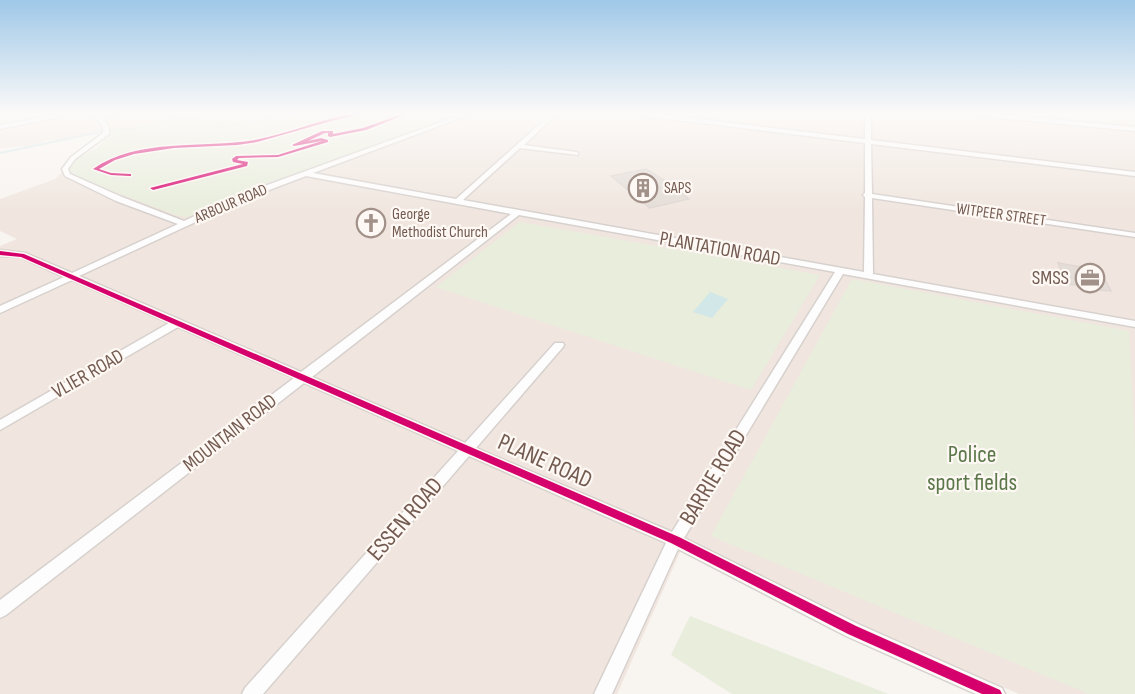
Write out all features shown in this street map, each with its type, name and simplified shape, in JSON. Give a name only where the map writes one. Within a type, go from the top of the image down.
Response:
[{"type":"street","points":[[91,146],[65,167],[68,175],[119,199],[185,224]]},
{"type":"street","name":"ARBOUR ROAD","points":[[0,310],[240,198],[380,146]]},
{"type":"street","points":[[457,201],[518,146]]},
{"type":"street","points":[[521,146],[576,154]]},
{"type":"street","points":[[867,146],[869,276]]},
{"type":"street","points":[[911,146],[1135,174]]},
{"type":"street","name":"PLANTATION ROAD","points":[[305,174],[1135,324]]},
{"type":"street","name":"WITPEER STREET","points":[[867,195],[1135,235]]},
{"type":"street","name":"MOUNTAIN ROAD","points":[[0,610],[517,213]]},
{"type":"street","name":"PLANE ROAD","points":[[0,253],[18,254],[72,276],[675,540],[852,630],[996,694]]},
{"type":"street","name":"BARRIE ROAD","points":[[603,694],[675,540],[840,271]]},
{"type":"street","name":"VLIER ROAD","points":[[0,426],[177,323]]},
{"type":"street","name":"ESSEN ROAD","points":[[251,694],[559,345]]},
{"type":"shaded area","points":[[369,146],[1135,146],[1135,694],[1019,694],[681,550],[617,694],[0,694],[0,246],[17,239],[0,231],[0,199],[55,179],[67,167],[198,214],[238,194]]},
{"type":"shaded area","points":[[710,292],[728,299],[712,318],[693,312]]},
{"type":"green space","points":[[369,146],[238,194],[187,217],[176,215],[72,176],[67,167],[78,157],[97,148]]},
{"type":"green space","points":[[520,222],[820,275],[751,390],[436,287]]},
{"type":"green space","name":"Police sport fields","points":[[852,279],[1129,331],[1135,447],[1135,694],[1089,694],[711,536]]},
{"type":"green space","points":[[690,616],[888,694],[732,694],[671,655]]},
{"type":"building","name":"SAPS","points":[[646,169],[689,199],[650,208],[611,176]]},
{"type":"building","name":"SMSS","points":[[1058,263],[1087,268],[1091,276],[1104,278],[1111,291],[1085,289],[1084,286],[1067,284]]},
{"type":"waterway","points":[[0,153],[31,146]]},
{"type":"cycle path","points":[[129,175],[111,174],[95,169],[114,159],[133,153],[187,146]]},
{"type":"cycle path","points":[[153,188],[245,165],[246,163],[235,161],[234,159],[238,157],[278,156],[309,146]]},
{"type":"cycle path","points":[[0,253],[22,255],[675,540],[852,630],[996,694]]},
{"type":"place","name":"SAPS","points":[[643,188]]},
{"type":"place","name":"George Methodist Church","points":[[371,223]]},
{"type":"place","name":"SMSS","points":[[1090,278]]}]
